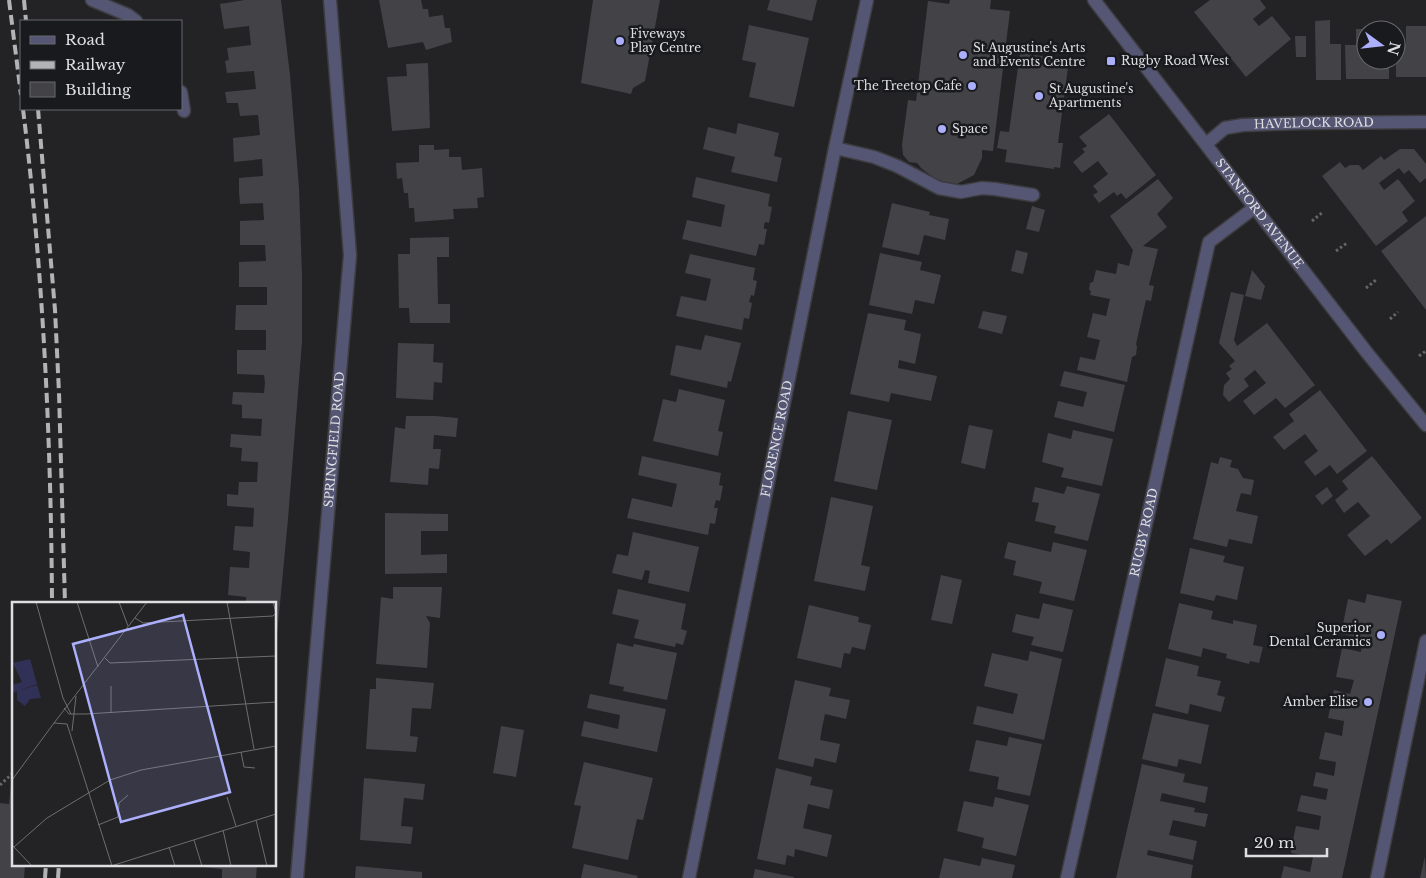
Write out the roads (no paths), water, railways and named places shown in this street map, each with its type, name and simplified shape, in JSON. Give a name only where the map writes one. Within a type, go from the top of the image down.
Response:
[{"type":"street","points":[[92,0],[128,15],[135,20]]},
{"type":"street","name":"SPRINGFIELD ROAD","points":[[297,878],[350,255],[330,0]]},
{"type":"street","name":"FLORENCE ROAD","points":[[689,878],[835,148],[867,0]]},
{"type":"street","name":"STANFORD AVENUE","points":[[1094,0],[1368,354],[1426,425]]},
{"type":"street","points":[[182,98],[184,111]]},
{"type":"street","name":"HAVELOCK ROAD","points":[[1206,144],[1225,128],[1243,125],[1426,122]]},
{"type":"street","points":[[835,148],[874,157],[944,190],[961,192],[982,188],[1033,195]]},
{"type":"street","name":"RUGBY ROAD","points":[[1067,878],[1209,242],[1254,208]]},
{"type":"street","points":[[1377,878],[1426,642]]},
{"type":"railway","points":[[9,0],[20,87]]},
{"type":"railway","points":[[24,0],[26,20]]},
{"type":"railway","points":[[23,110],[36,231],[45,355],[52,602]]},
{"type":"railway","points":[[38,110],[55,310],[65,602]]},
{"type":"railway","points":[[45,878],[46,866]]},
{"type":"railway","points":[[58,878],[59,866]]},
{"type":"place","name":"Fiveways Play Centre","points":[[620,41]]},
{"type":"place","name":"St Augustine's Arts and Events Centre","points":[[963,55]]},
{"type":"place","name":"Rugby Road West","points":[[1111,61]]},
{"type":"place","name":"The Treetop Cafe","points":[[972,86]]},
{"type":"place","name":"St Augustine's Apartments","points":[[1039,96]]},
{"type":"place","name":"Space","points":[[942,129]]},
{"type":"place","name":"Superior Dental Ceramics","points":[[1381,635]]},
{"type":"place","name":"Amber Elise","points":[[1368,702]]}]
